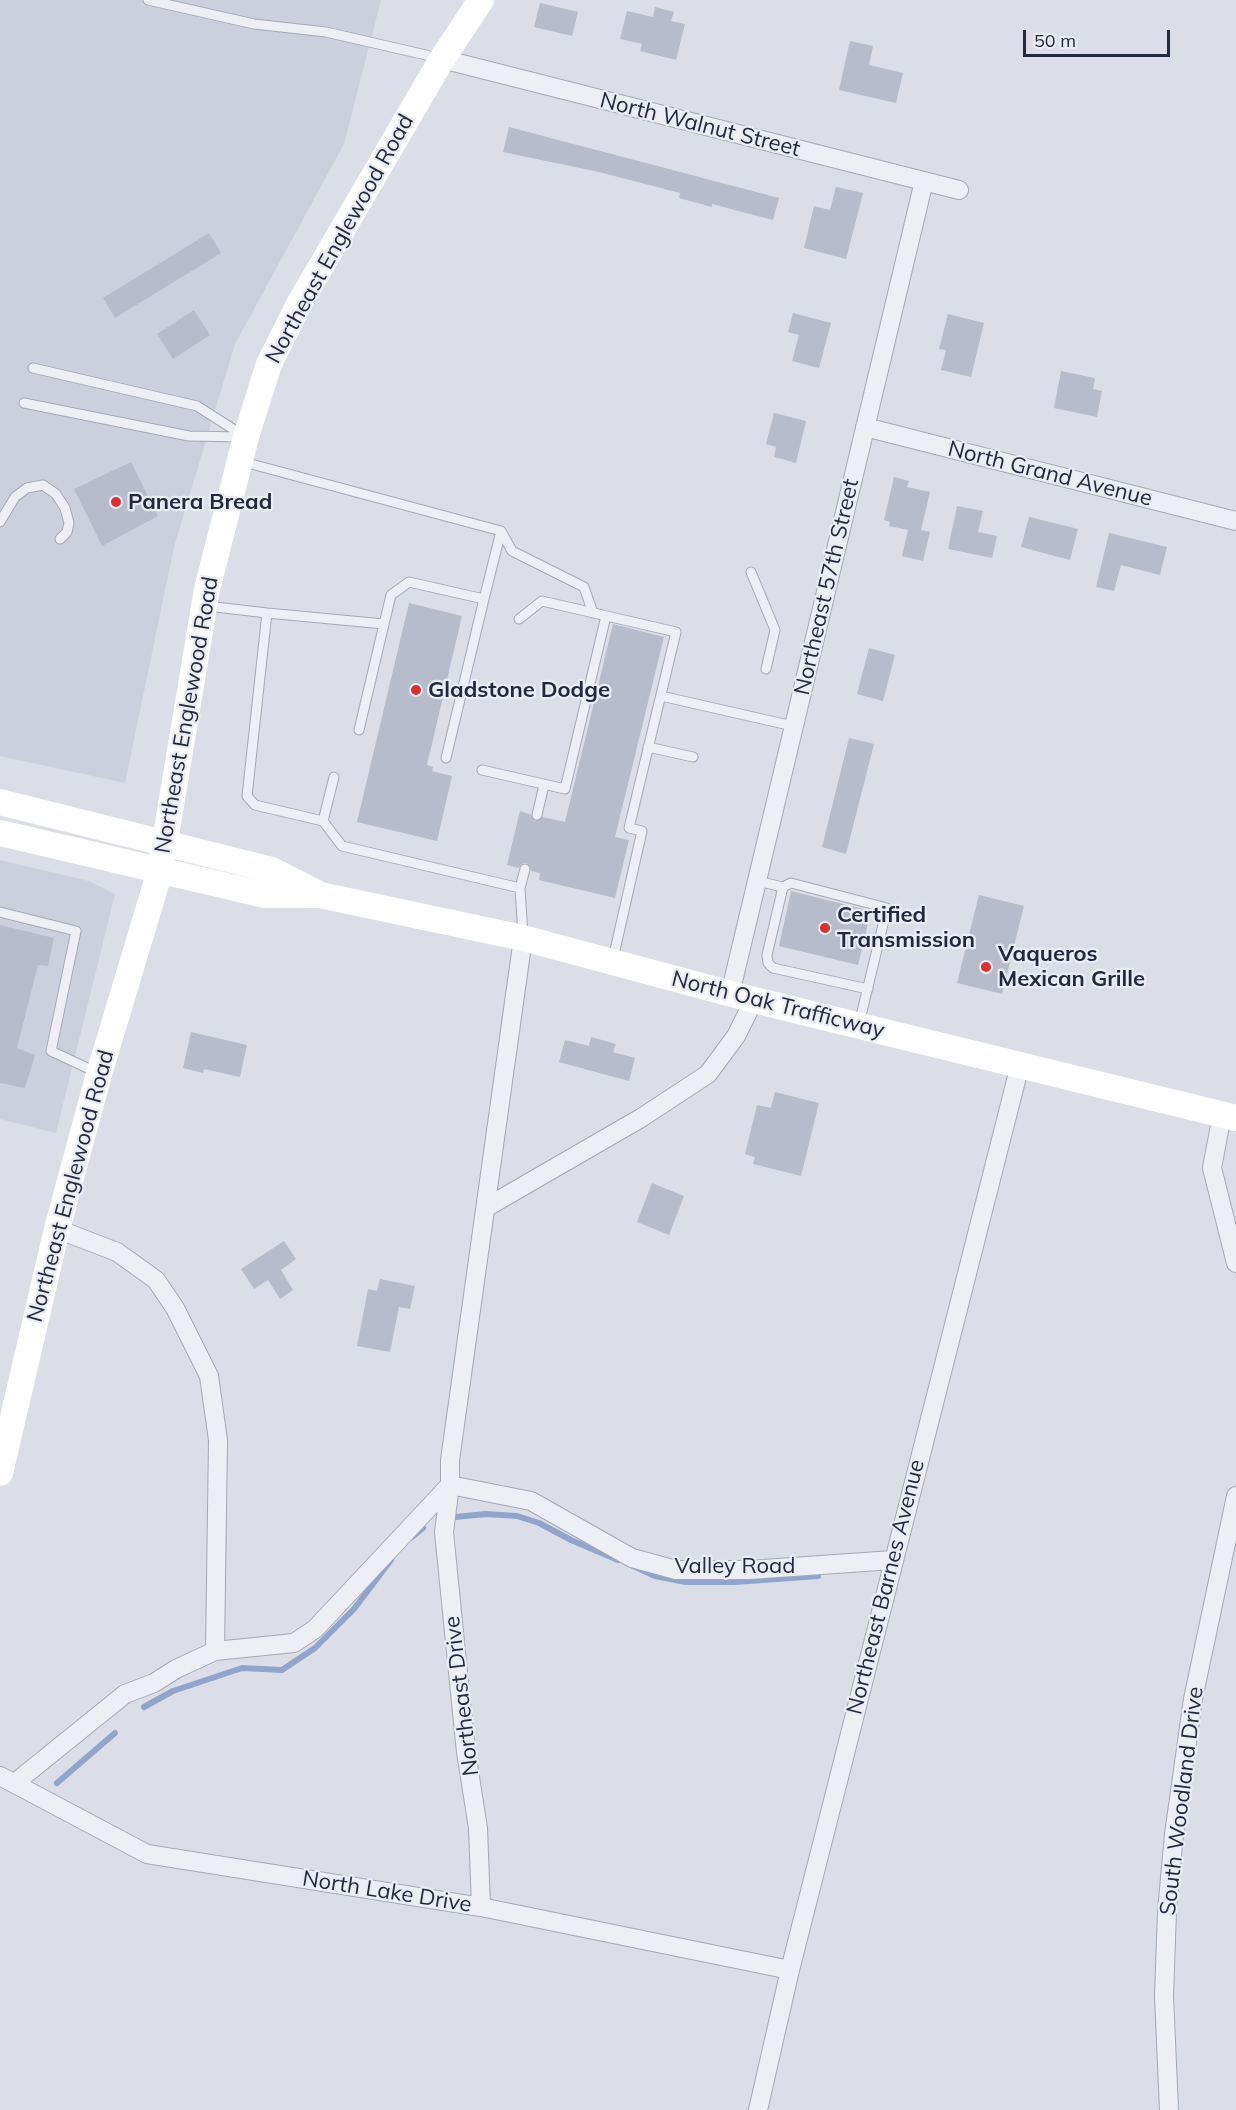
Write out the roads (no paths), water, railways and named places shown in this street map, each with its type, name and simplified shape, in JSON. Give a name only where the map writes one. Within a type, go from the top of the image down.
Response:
[{"type":"main road","name":"Northeast Englewood Road","points":[[0,1473],[57,1229],[99,1074],[160,871],[204,606],[246,437],[269,364],[299,304],[441,59],[481,0]]},
{"type":"main road","name":"North Oak Trafficway","points":[[0,802],[272,870],[320,895]]},
{"type":"main road","name":"North Oak Trafficway","points":[[0,833],[265,895],[320,895],[523,938],[742,997],[1229,1116]]},
{"type":"street","name":"North Walnut Street","points":[[441,59],[959,190]]},
{"type":"street","name":"Northeast 57th Street","points":[[487,1207],[631,1124],[708,1074],[736,1036],[757,880],[924,181]]},
{"type":"street","name":"North Grand Avenue","points":[[865,427],[1236,521]]},
{"type":"street","name":"Northeast Drive","points":[[481,1907],[477,1828],[466,1752],[444,1532],[450,1485],[450,1460],[523,938]]},
{"type":"street","name":"Northeast Barnes Avenue","points":[[758,2110],[790,1970],[1020,1065]]},
{"type":"street","points":[[1229,1116],[1212,1168],[1236,1263]]},
{"type":"street","points":[[57,1229],[117,1252],[156,1280],[176,1308],[209,1376],[219,1440],[215,1651]]},
{"type":"street","points":[[8,1779],[125,1694],[154,1683],[176,1669],[215,1651],[294,1643],[315,1629],[450,1485]]},
{"type":"street","name":"Valley Road","points":[[450,1485],[531,1501],[632,1558],[676,1570],[749,1570],[893,1560]]},
{"type":"street","name":"South Woodland Drive","points":[[1169,2110],[1164,1996],[1167,1911],[1174,1833],[1193,1699],[1236,1496]]},
{"type":"street","name":"North Lake Drive","points":[[8,1779],[147,1854],[481,1907],[790,1970]]},
{"type":"lane","points":[[148,0],[254,24],[326,32],[441,59]]},
{"type":"lane","points":[[33,368],[196,406],[246,437]]},
{"type":"lane","points":[[24,403],[189,436],[246,437]]},
{"type":"lane","points":[[240,461],[501,531],[512,551],[584,587],[593,613]]},
{"type":"lane","points":[[0,522],[15,497],[27,489],[43,485],[56,494],[65,508],[69,523],[67,532],[60,539]]},
{"type":"lane","points":[[446,758],[501,531]]},
{"type":"lane","points":[[751,572],[775,630],[766,669]]},
{"type":"lane","points":[[359,730],[391,595],[410,582],[484,599]]},
{"type":"lane","points":[[519,619],[542,601],[676,632],[629,828],[642,831],[612,962]]},
{"type":"lane","points":[[204,606],[384,624]]},
{"type":"lane","points":[[267,613],[247,796],[255,805],[323,821],[342,846],[520,888]]},
{"type":"lane","points":[[482,770],[565,789],[606,616]]},
{"type":"lane","points":[[661,696],[793,726]]},
{"type":"lane","points":[[648,747],[693,757]]},
{"type":"lane","points":[[323,821],[334,777]]},
{"type":"lane","points":[[537,815],[544,784]]},
{"type":"lane","points":[[523,938],[520,888],[525,869]]},
{"type":"lane","points":[[757,880],[783,887],[791,883],[887,908],[859,1025]]},
{"type":"lane","points":[[783,887],[767,955],[768,963],[773,968],[868,989]]},
{"type":"lane","points":[[0,912],[76,931],[51,1051],[99,1074]]},
{"type":"waterway","points":[[455,1517],[486,1514],[517,1516],[539,1523],[571,1540],[618,1560]]},
{"type":"waterway","points":[[412,1537],[423,1528]]},
{"type":"waterway","points":[[144,1707],[173,1691],[242,1668],[282,1670],[315,1648],[354,1609],[391,1560]]},
{"type":"waterway","points":[[633,1566],[655,1576],[686,1582],[735,1582],[818,1576]]},
{"type":"waterway","points":[[57,1783],[115,1733]]},
{"type":"place","name":"Panera Bread","points":[[116,502]]},
{"type":"place","name":"Gladstone Dodge","points":[[416,690]]},
{"type":"place","name":"Certified Transmission","points":[[825,928]]},
{"type":"place","name":"Vaqueros Mexican Grille","points":[[986,967]]}]
